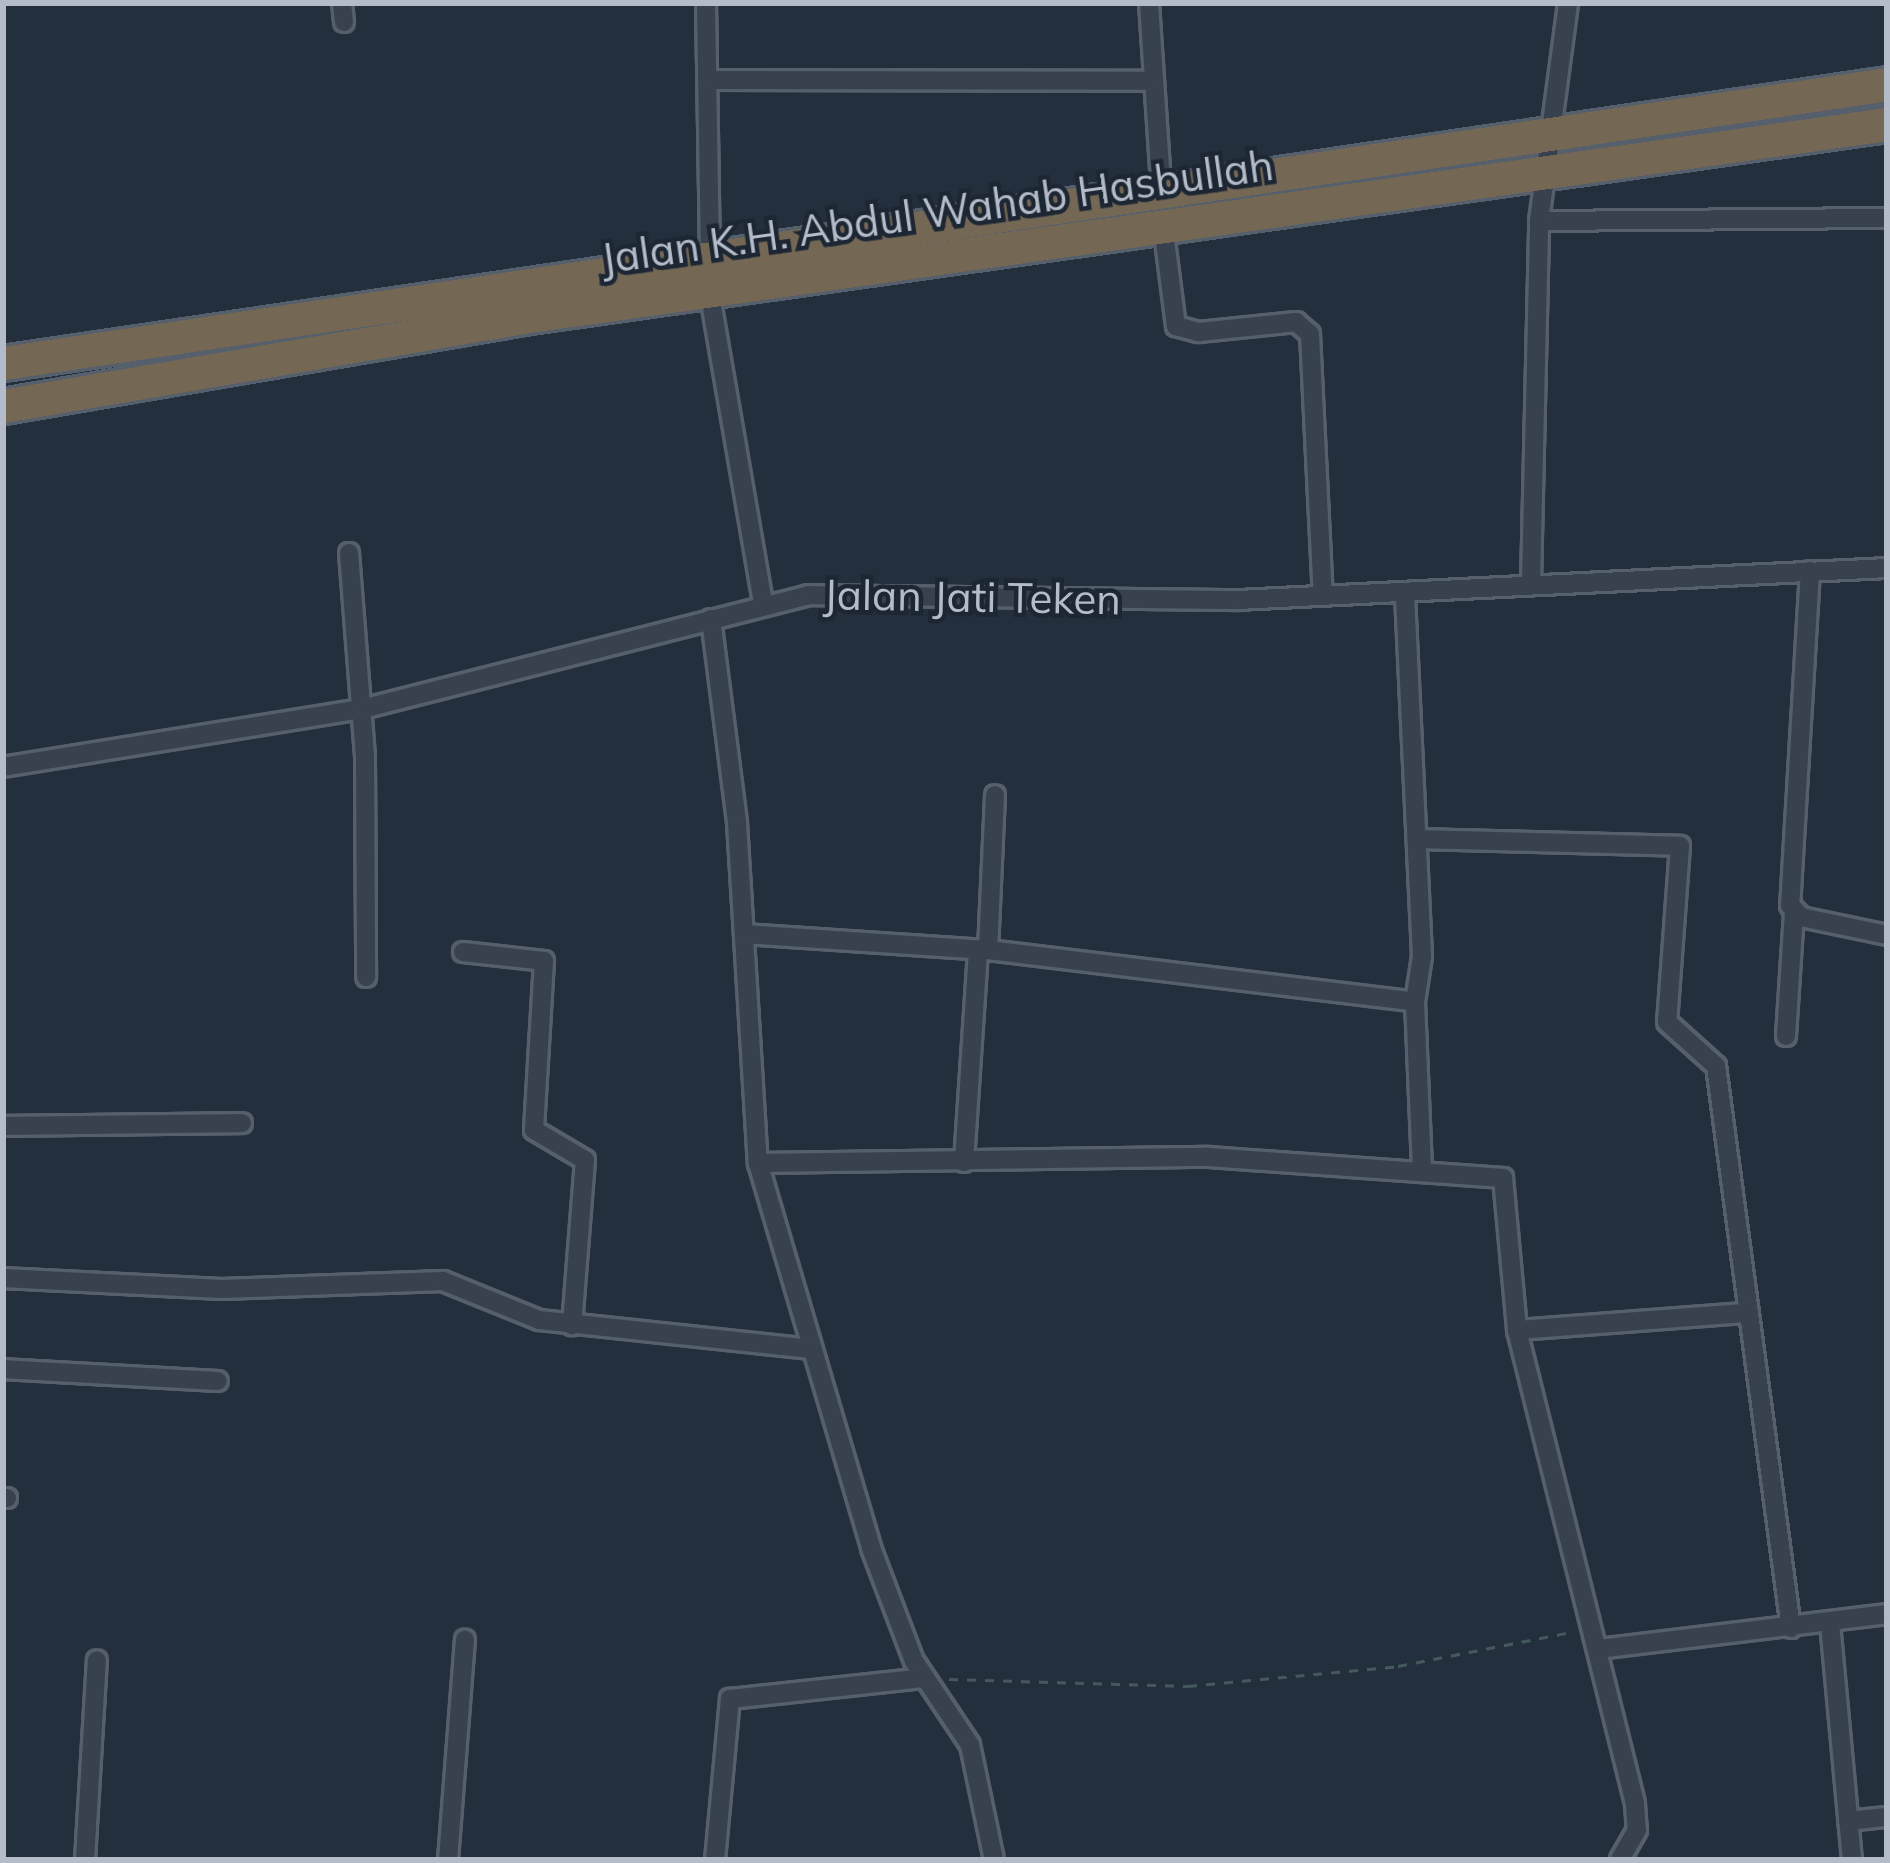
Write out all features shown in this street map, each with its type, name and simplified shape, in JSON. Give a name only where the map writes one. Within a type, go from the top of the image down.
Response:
[{"type":"highway","name":"Jalan K.H. Abdul Wahab Hasbullah","points":[[3,363],[1161,186],[1887,84]]},
{"type":"highway","name":"Jalan K.H. Abdul Wahab Hasbullah","points":[[3,406],[481,323],[1887,124]]},
{"type":"highway","points":[[519,282],[514,300],[527,304],[723,288]]},
{"type":"highway","points":[[209,329],[263,330],[476,297],[488,302],[481,323]]},
{"type":"street","points":[[706,3],[710,253]]},
{"type":"street","points":[[1149,3],[1161,186]]},
{"type":"street","points":[[1531,583],[1539,221],[1555,129],[1568,3]]},
{"type":"street","points":[[710,80],[1153,81]]},
{"type":"street","points":[[1539,221],[1887,218]]},
{"type":"street","points":[[1163,225],[1176,326],[1199,332],[1292,322],[1310,334],[1323,596]]},
{"type":"street","points":[[723,288],[763,602]]},
{"type":"street","points":[[349,553],[362,710],[366,977]]},
{"type":"street","name":"Jalan Jati Teken","points":[[3,767],[362,710],[763,602],[861,591],[1323,596],[1887,568]]},
{"type":"street","points":[[1786,1036],[1810,571]]},
{"type":"street","points":[[1405,592],[1417,839],[1415,1002],[1422,1166]]},
{"type":"street","points":[[711,619],[745,934],[758,1162],[811,1349],[923,1678],[970,1745],[994,1860]]},
{"type":"street","points":[[964,1162],[995,796]]},
{"type":"street","points":[[1417,839],[1680,846],[1666,1022],[1716,1066],[1745,1313],[1791,1628]]},
{"type":"street","points":[[1794,913],[1887,934]]},
{"type":"street","points":[[745,934],[983,949],[1415,1002]]},
{"type":"street","points":[[463,952],[544,961],[534,1130],[582,1150],[585,1160],[572,1325]]},
{"type":"street","points":[[3,1126],[242,1123]]},
{"type":"street","points":[[758,1162],[1209,1157],[1422,1166],[1505,1181],[1517,1330],[1635,1804],[1637,1830],[1620,1860]]},
{"type":"street","points":[[3,1278],[223,1289],[443,1281],[572,1325],[811,1349]]},
{"type":"street","points":[[1517,1330],[1745,1313]]},
{"type":"street","points":[[3,1369],[218,1381]]},
{"type":"street","points":[[1598,1649],[1887,1614]]},
{"type":"street","points":[[1830,1623],[1852,1860]]},
{"type":"street","points":[[448,1860],[465,1640]]},
{"type":"street","points":[[85,1860],[98,1660]]},
{"type":"street","points":[[716,1860],[730,1699],[923,1678]]},
{"type":"street","points":[[1848,1821],[1887,1817]]},
{"type":"path","points":[[923,1678],[1188,1686],[1398,1666],[1591,1628]]}]
